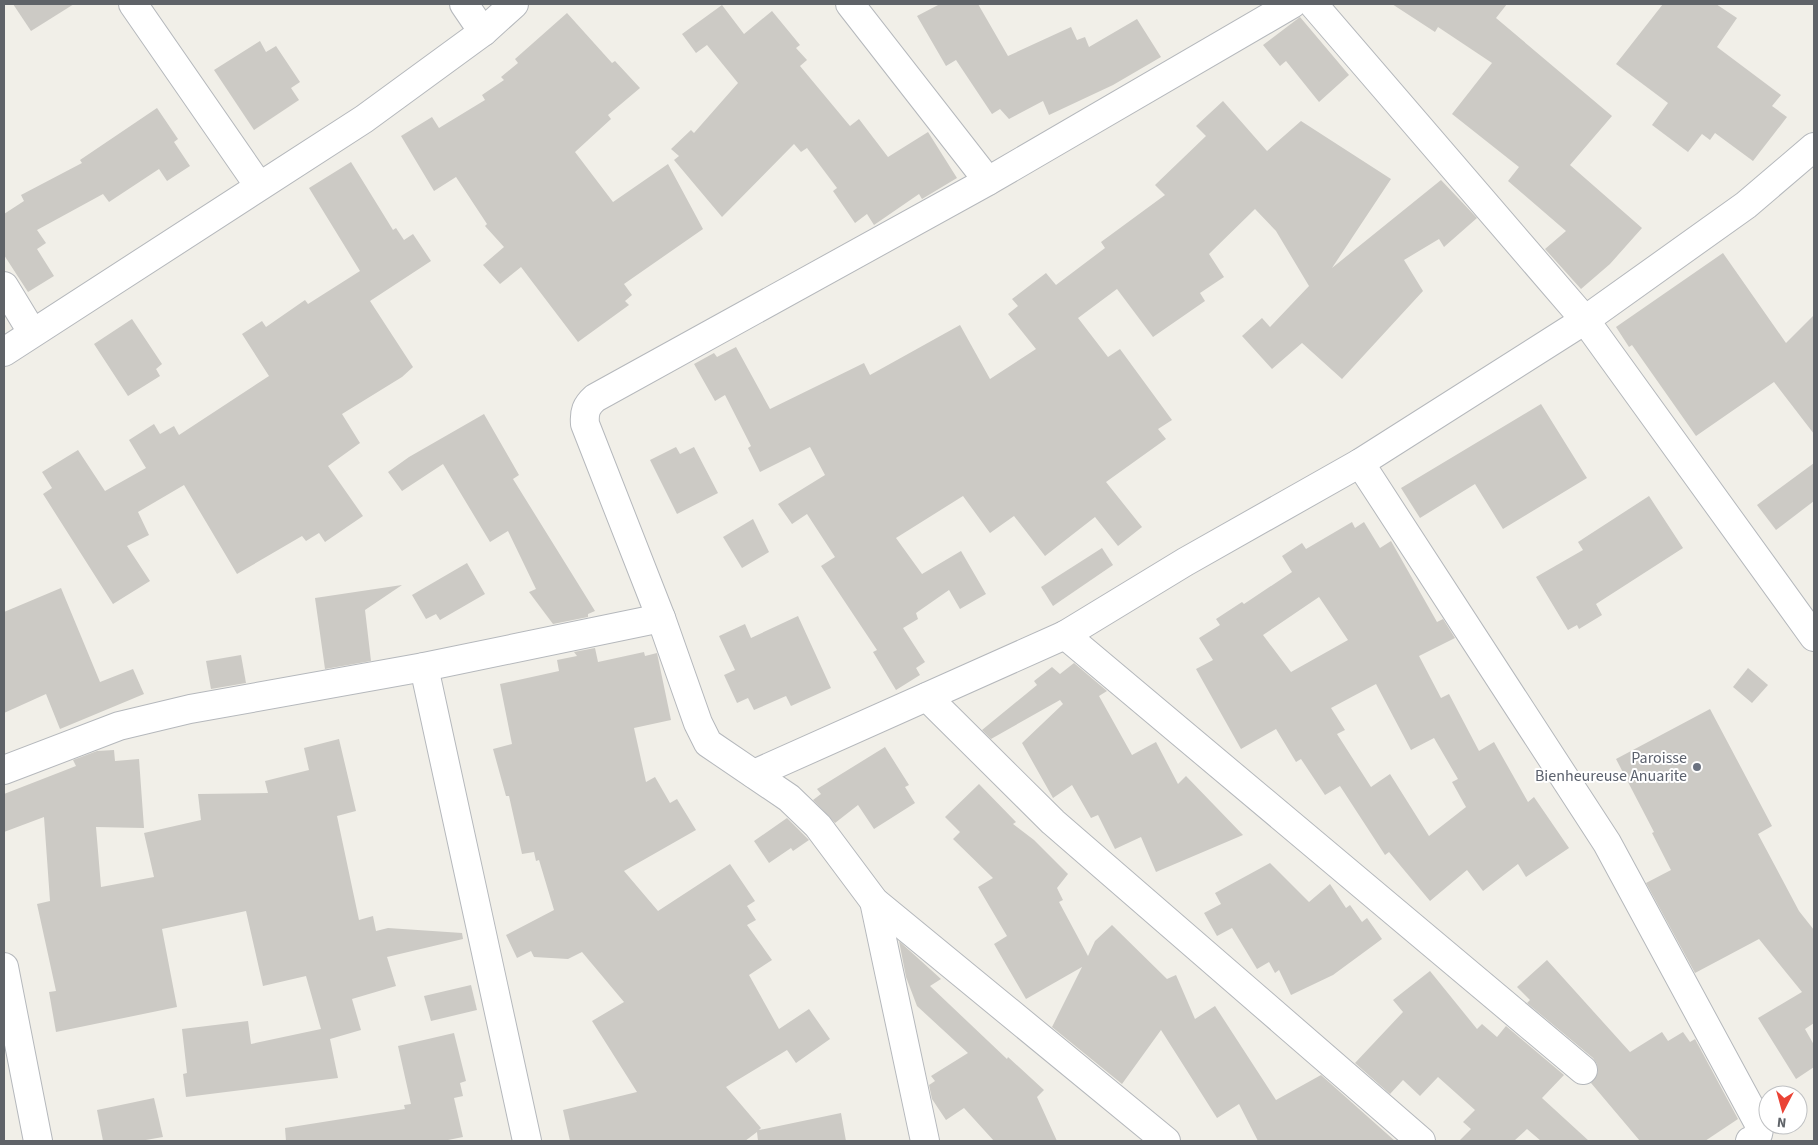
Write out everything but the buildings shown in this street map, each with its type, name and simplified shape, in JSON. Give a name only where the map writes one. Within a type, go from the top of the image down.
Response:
[{"type":"street","points":[[133,4],[259,186]]},
{"type":"street","points":[[464,4],[482,32]]},
{"type":"street","points":[[4,352],[32,332],[364,119],[482,32],[514,4]]},
{"type":"street","points":[[850,4],[988,181]]},
{"type":"street","points":[[1166,1141],[874,901],[818,826],[789,798],[708,743],[698,723],[661,618],[585,424],[584,414],[587,405],[595,398],[988,181],[1292,4]]},
{"type":"street","points":[[1313,4],[1586,320],[1812,627]]},
{"type":"street","points":[[754,774],[1065,635],[1185,562],[1360,463],[1586,320],[1746,205],[1814,147]]},
{"type":"street","points":[[4,286],[32,332]]},
{"type":"street","points":[[1360,463],[1607,843],[1758,1122],[1760,1130],[1755,1138],[1750,1141]]},
{"type":"street","points":[[4,770],[119,726],[190,709],[424,667],[661,618]]},
{"type":"street","points":[[1065,635],[1583,1070]]},
{"type":"street","points":[[424,667],[527,1141]]},
{"type":"street","points":[[927,696],[1053,822],[1421,1141]]},
{"type":"street","points":[[874,901],[925,1141]]},
{"type":"street","points":[[4,967],[38,1141]]},
{"type":"place","name":"Paroisse Bienheureuse Anuarite","points":[[1697,767]]}]
